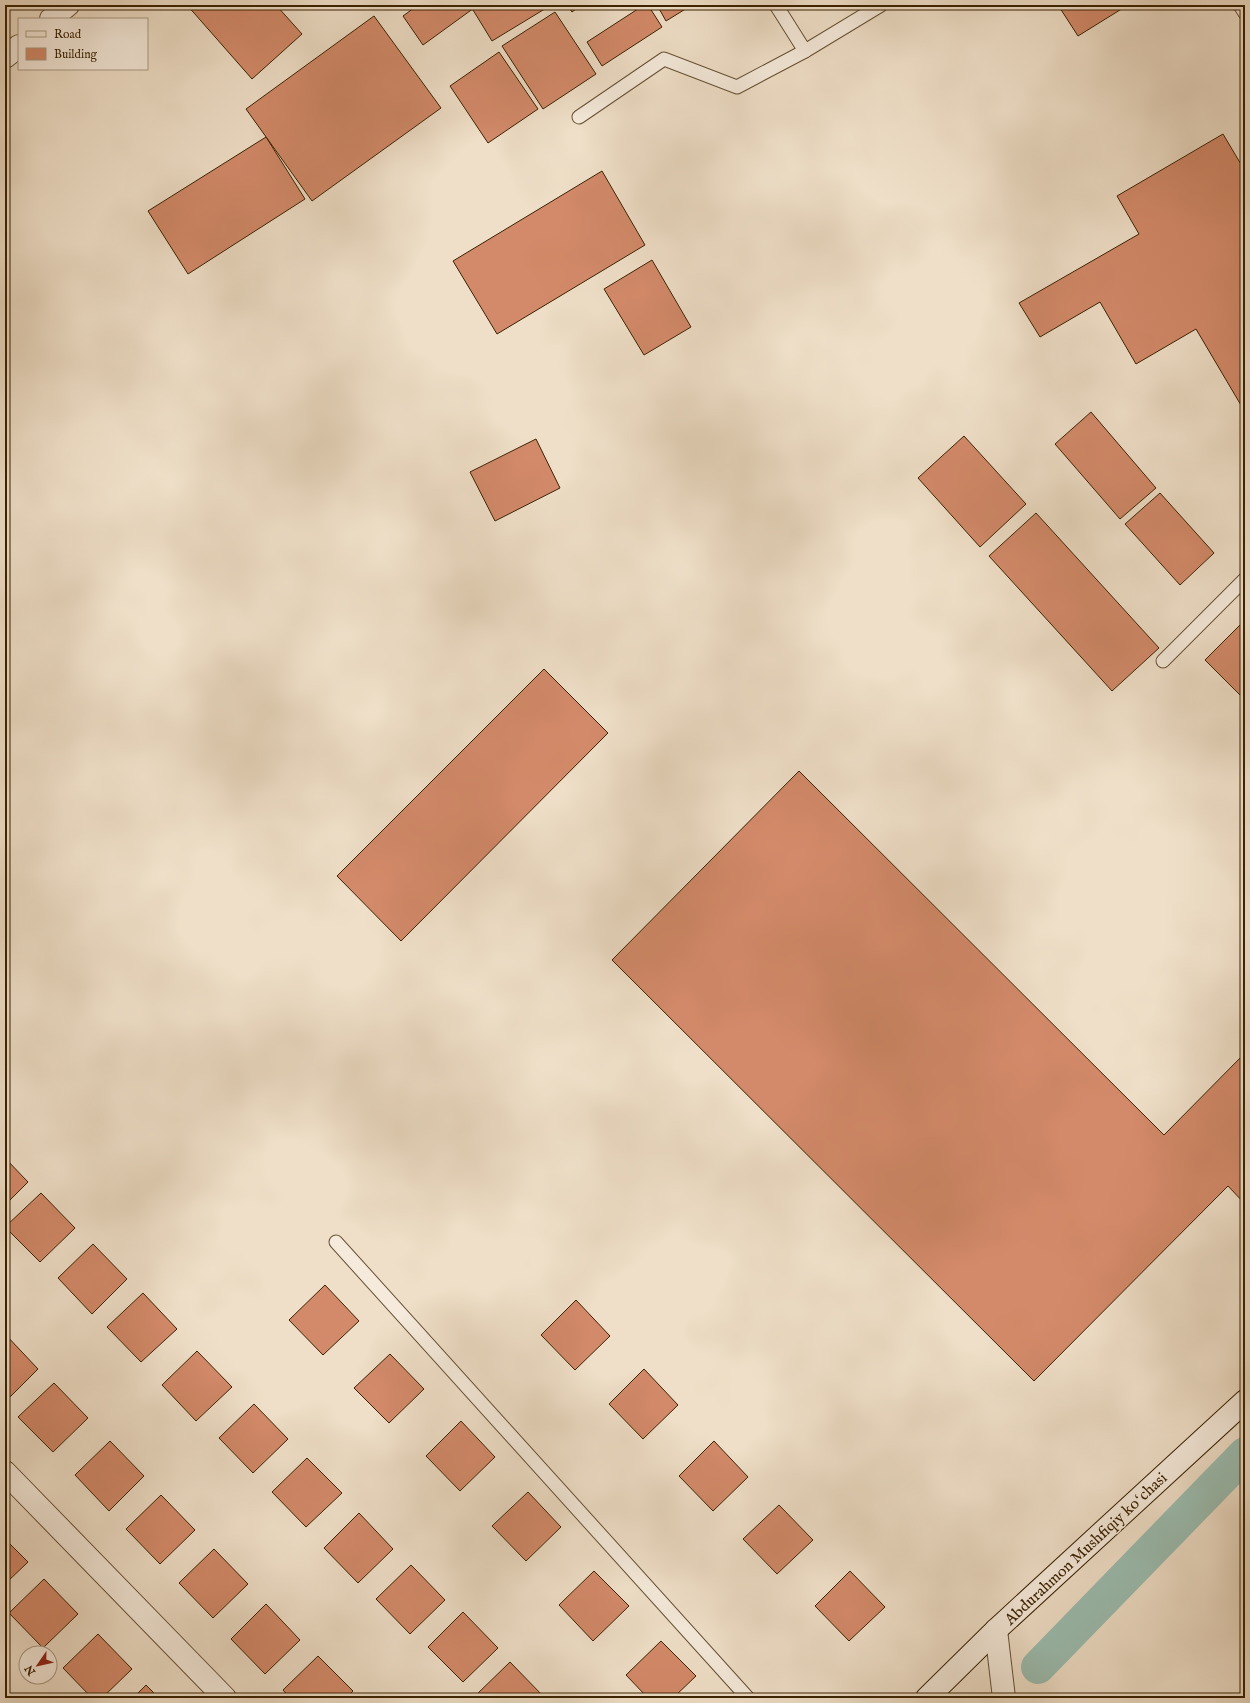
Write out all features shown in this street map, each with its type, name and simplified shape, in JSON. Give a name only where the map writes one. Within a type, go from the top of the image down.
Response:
[{"type":"street","points":[[52,18],[68,5]]},
{"type":"street","points":[[5,57],[18,47]]},
{"type":"street","name":"Abdurahmon Mushfiqiy koʻchasi","points":[[927,1698],[996,1630],[1245,1401]]},
{"type":"street","points":[[5,1472],[225,1698]]},
{"type":"street","points":[[996,1630],[1004,1698]]},
{"type":"lane","points":[[776,5],[804,51]]},
{"type":"lane","points":[[579,117],[664,59],[737,87],[804,51],[881,5]]},
{"type":"lane","points":[[1240,5],[1245,14]]},
{"type":"lane","points":[[1163,661],[1245,579]]},
{"type":"lane","points":[[336,1242],[748,1698]]},
{"type":"building","points":[[187,5],[276,5],[302,34],[252,79]]},
{"type":"building","points":[[418,5],[472,5],[474,8],[423,45],[403,16]]},
{"type":"building","points":[[481,5],[546,5],[548,7],[492,41],[473,10]]},
{"type":"building","points":[[567,5],[581,5],[572,12]]},
{"type":"building","points":[[644,5],[648,5],[662,27],[602,66],[587,42]]},
{"type":"building","points":[[657,5],[692,5],[666,21]]},
{"type":"building","points":[[1058,5],[1128,5],[1078,36]]},
{"type":"building","points":[[555,12],[596,74],[543,109],[502,46]]},
{"type":"building","points":[[374,16],[441,108],[312,201],[246,109]]},
{"type":"building","points":[[499,52],[538,109],[488,143],[450,86]]},
{"type":"building","points":[[1223,134],[1245,171],[1245,412],[1196,329],[1136,364],[1100,302],[1040,337],[1019,303],[1139,234],[1117,196]]},
{"type":"building","points":[[266,137],[305,199],[188,274],[148,211]]},
{"type":"building","points":[[602,171],[645,245],[497,334],[453,261]]},
{"type":"building","points":[[652,260],[691,327],[644,355],[604,289]]},
{"type":"building","points":[[1091,412],[1156,488],[1120,519],[1055,444]]},
{"type":"building","points":[[964,436],[1026,504],[980,547],[918,478]]},
{"type":"building","points":[[536,439],[560,488],[495,521],[470,472]]},
{"type":"building","points":[[1160,493],[1214,553],[1180,585],[1125,524]]},
{"type":"building","points":[[1036,513],[1159,648],[1112,691],[989,556]]},
{"type":"building","points":[[1245,620],[1245,700],[1205,660]]},
{"type":"building","points":[[544,669],[608,733],[401,941],[337,876]]},
{"type":"building","points":[[799,771],[1164,1135],[1245,1053],[1245,1204],[1228,1186],[1034,1381],[612,960]]},
{"type":"building","points":[[5,1158],[28,1182],[5,1205]]},
{"type":"building","points":[[41,1193],[75,1228],[40,1262],[5,1227]]},
{"type":"building","points":[[93,1244],[127,1279],[92,1314],[58,1278]]},
{"type":"building","points":[[325,1285],[359,1321],[323,1355],[289,1320]]},
{"type":"building","points":[[143,1293],[177,1329],[141,1362],[107,1327]]},
{"type":"building","points":[[576,1300],[610,1336],[575,1370],[541,1335]]},
{"type":"building","points":[[5,1334],[38,1369],[5,1402]]},
{"type":"building","points":[[197,1351],[232,1387],[196,1421],[162,1385]]},
{"type":"building","points":[[390,1354],[424,1389],[389,1423],[354,1388]]},
{"type":"building","points":[[644,1369],[678,1405],[643,1439],[609,1404]]},
{"type":"building","points":[[54,1383],[88,1418],[53,1452],[18,1417]]},
{"type":"building","points":[[254,1404],[288,1439],[253,1473],[219,1438]]},
{"type":"building","points":[[461,1421],[495,1457],[460,1491],[426,1456]]},
{"type":"building","points":[[110,1441],[144,1476],[109,1511],[75,1475]]},
{"type":"building","points":[[714,1441],[748,1477],[713,1511],[679,1476]]},
{"type":"building","points":[[307,1458],[342,1493],[306,1527],[272,1492]]},
{"type":"building","points":[[528,1492],[561,1527],[526,1561],[492,1526]]},
{"type":"building","points":[[161,1495],[195,1530],[160,1564],[126,1529]]},
{"type":"building","points":[[779,1505],[813,1540],[777,1574],[743,1539]]},
{"type":"building","points":[[359,1513],[393,1549],[358,1583],[324,1548]]},
{"type":"building","points":[[5,1539],[28,1562],[5,1584]]},
{"type":"building","points":[[214,1549],[248,1584],[213,1618],[179,1583]]},
{"type":"building","points":[[411,1565],[445,1600],[410,1634],[376,1599]]},
{"type":"building","points":[[594,1571],[629,1606],[593,1641],[559,1605]]},
{"type":"building","points":[[850,1571],[885,1607],[849,1641],[815,1606]]},
{"type":"building","points":[[44,1579],[78,1614],[46,1645],[40,1645],[9,1613]]},
{"type":"building","points":[[266,1604],[300,1640],[265,1674],[231,1639]]},
{"type":"building","points":[[463,1612],[498,1648],[463,1682],[428,1647]]},
{"type":"building","points":[[98,1634],[132,1669],[102,1698],[92,1698],[63,1668]]},
{"type":"building","points":[[661,1641],[696,1676],[673,1698],[648,1698],[626,1675]]},
{"type":"building","points":[[318,1656],[353,1691],[346,1698],[290,1698],[283,1690]]},
{"type":"building","points":[[510,1662],[544,1697],[477,1698],[475,1696]]},
{"type":"building","points":[[146,1685],[159,1698],[133,1698]]},
{"type":"waterway","points":[[1038,1667],[1245,1454]]}]
